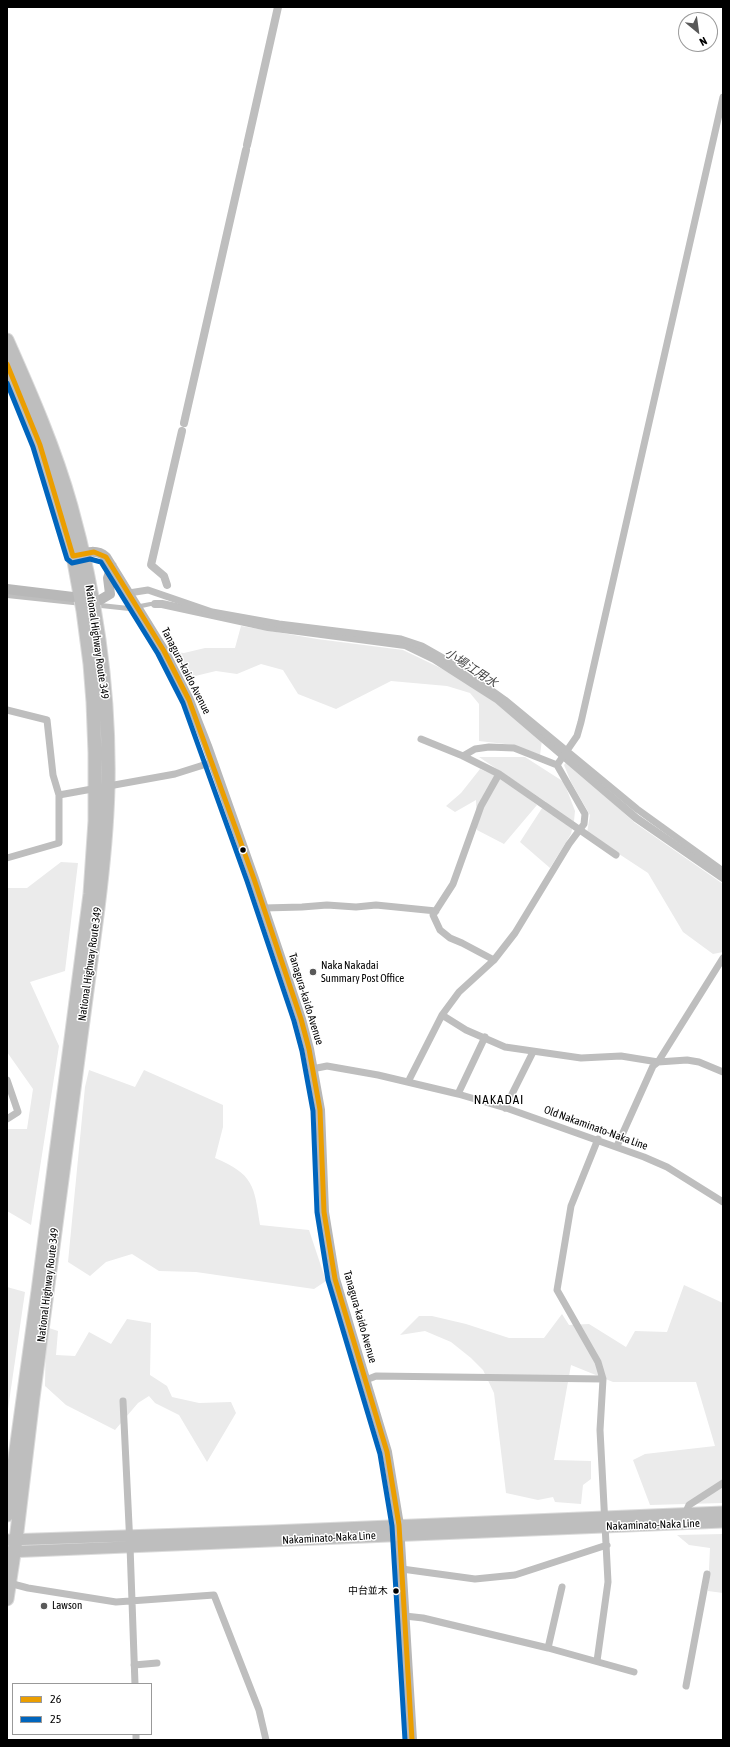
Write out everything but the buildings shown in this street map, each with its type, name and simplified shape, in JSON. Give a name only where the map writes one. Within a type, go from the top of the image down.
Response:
[{"type":"highway","name":"National Highway Route 349","points":[[7,340],[34,401],[71,507],[78,555],[101,661],[106,716],[102,788],[103,866],[45,1270],[11,1546],[7,1599]]},
{"type":"highway","name":"National Highway Route 349","points":[[7,364],[40,445],[78,555]]},
{"type":"highway","name":"National Highway Route 349","points":[[7,1515],[45,1270]]},
{"type":"main road","name":"Nakaminato-Naka Line","points":[[605,1522],[685,1514],[723,1512]]},
{"type":"main road","name":"Nakaminato-Naka Line","points":[[11,1546],[605,1522],[723,1522]]},
{"type":"street","points":[[562,757],[576,736],[581,722],[723,97]]},
{"type":"street","name":"Tanagura-kaido Avenue","points":[[78,555],[96,552],[102,553],[112,566],[164,651],[189,700],[213,762],[301,1019],[309,1049],[320,1110],[324,1212],[328,1244],[335,1279],[387,1452],[400,1530],[412,1740]]},
{"type":"street","points":[[100,600],[110,594],[108,578],[112,566]]},
{"type":"street","points":[[7,589],[73,597]]},
{"type":"street","points":[[129,593],[148,590],[212,612],[279,624],[401,639],[422,646],[459,667],[505,700],[562,757],[723,871]]},
{"type":"street","points":[[7,710],[47,720],[53,775],[59,795],[59,843],[7,858]]},
{"type":"street","points":[[421,739],[463,756],[499,774],[616,855]]},
{"type":"street","points":[[463,756],[475,749],[489,747],[514,748],[562,757]]},
{"type":"street","points":[[408,1082],[442,1015],[459,992],[494,960],[514,933],[569,844],[584,824],[585,814],[562,757]]},
{"type":"street","points":[[59,795],[175,774],[213,762]]},
{"type":"street","points":[[494,960],[444,934],[440,930],[433,915],[453,884],[481,806],[499,774]]},
{"type":"street","points":[[264,908],[327,905],[356,907],[376,905],[436,911]]},
{"type":"street","points":[[617,1146],[653,1066],[658,1062],[723,958]]},
{"type":"street","points":[[442,1015],[466,1030],[505,1047],[581,1058],[621,1056],[658,1062],[687,1060],[699,1062],[723,1072]]},
{"type":"street","points":[[458,1094],[485,1037]]},
{"type":"street","points":[[505,1108],[533,1052]]},
{"type":"street","name":"Old Nakaminato-Naka Line","points":[[312,1069],[327,1066],[408,1082],[458,1094],[505,1108],[617,1146],[667,1167],[723,1202]]},
{"type":"street","points":[[7,1080],[18,1112],[7,1119]]},
{"type":"street","points":[[597,1661],[608,1582],[600,1430],[603,1379],[598,1362],[557,1290],[571,1206],[598,1140]]},
{"type":"street","points":[[366,1380],[376,1376],[603,1379]]},
{"type":"street","points":[[123,1401],[130,1541],[134,1683]]},
{"type":"street","points":[[685,1514],[689,1505],[723,1483]]},
{"type":"street","points":[[402,1569],[475,1579],[515,1575],[607,1545]]},
{"type":"street","points":[[686,1686],[707,1574]]},
{"type":"street","points":[[9,1583],[28,1588],[116,1602],[214,1595],[259,1710],[266,1740]]},
{"type":"street","points":[[548,1648],[562,1587]]},
{"type":"street","points":[[405,1616],[423,1618],[548,1648],[634,1672]]},
{"type":"street","points":[[134,1665],[156,1663]]},
{"type":"shaded area","points":[[7,593],[129,606],[150,602],[166,602],[164,607],[151,606],[129,611],[7,598]]},
{"type":"shaded area","points":[[241,626],[317,639],[403,650],[451,673],[497,704],[542,740],[540,755],[514,745],[479,741],[479,704],[470,693],[447,686],[391,681],[336,709],[298,694],[283,670],[261,664],[237,674],[216,671],[191,677],[181,670],[173,652],[184,653],[205,648],[235,648]]},
{"type":"shaded area","points":[[479,757],[525,757],[564,782],[575,811],[574,821],[571,834],[550,868],[520,842],[546,802]]},
{"type":"shaded area","points":[[567,761],[635,823],[723,884],[723,952],[713,954],[683,932],[648,873],[587,833],[590,815],[571,782],[564,765]]},
{"type":"shaded area","points":[[480,769],[503,779],[537,805],[504,844],[477,830],[476,800],[455,812],[446,806],[461,793]]},
{"type":"shaded area","points":[[61,862],[78,863],[65,971],[30,982],[59,1046],[31,1225],[7,1211],[7,1129],[27,1129],[33,1089],[7,1052],[7,888],[27,888]]},
{"type":"shaded area","points":[[89,1070],[135,1087],[144,1070],[223,1105],[223,1127],[215,1158],[238,1170],[250,1183],[256,1200],[260,1225],[309,1230],[326,1281],[314,1289],[196,1272],[159,1271],[132,1254],[106,1262],[90,1276],[68,1262],[85,1087]]},
{"type":"shaded area","points":[[684,1285],[723,1303],[723,1503],[650,1505],[633,1460],[645,1454],[715,1446],[696,1382],[613,1382],[571,1365],[554,1460],[591,1461],[591,1479],[583,1485],[581,1504],[555,1502],[553,1497],[538,1500],[506,1493],[494,1393],[483,1370],[451,1342],[425,1331],[400,1335],[419,1316],[432,1316],[466,1324],[509,1338],[544,1338],[562,1314],[569,1325],[589,1324],[626,1347],[635,1331],[667,1332]]},
{"type":"shaded area","points":[[7,1287],[25,1292],[7,1416]]},
{"type":"shaded area","points":[[127,1319],[151,1323],[150,1375],[167,1386],[172,1397],[199,1403],[231,1402],[236,1413],[207,1462],[179,1415],[155,1403],[149,1396],[138,1403],[115,1430],[66,1405],[45,1386],[46,1327],[58,1331],[56,1355],[75,1356],[89,1332],[111,1344]]},
{"type":"shaded area","points":[[723,1534],[723,1593],[708,1591],[710,1548],[689,1545],[677,1535]]},
{"type":"waterway","points":[[247,145],[278,7]]},
{"type":"waterway","points":[[184,423],[246,150]]},
{"type":"waterway","points":[[167,585],[164,576],[151,565],[182,431]]},
{"type":"waterway","name":"小場江用水","points":[[155,604],[162,604],[268,627],[405,645],[434,659],[498,700],[636,818],[723,878]]},
{"type":"transit line","name":"26","points":[[7,364],[40,445],[73,556],[94,552],[106,557],[164,651],[189,700],[254,879],[301,1019],[309,1049],[320,1110],[324,1212],[335,1279],[387,1452],[399,1525],[412,1740]]},
{"type":"transit line","name":"25","points":[[7,383],[33,447],[67,559],[72,563],[90,559],[101,562],[158,654],[183,703],[247,881],[294,1021],[302,1051],[313,1111],[317,1212],[328,1280],[380,1454],[392,1526],[405,1740]]},
{"type":"place","name":"Naka Nakadai Summary Post Office","points":[[313,972]]},
{"type":"place","name":"中台並木","points":[[396,1591]]},
{"type":"place","name":"Lawson","points":[[44,1606]]},
{"type":"district","name":"NAKADAI","points":[[499,1100]]}]
